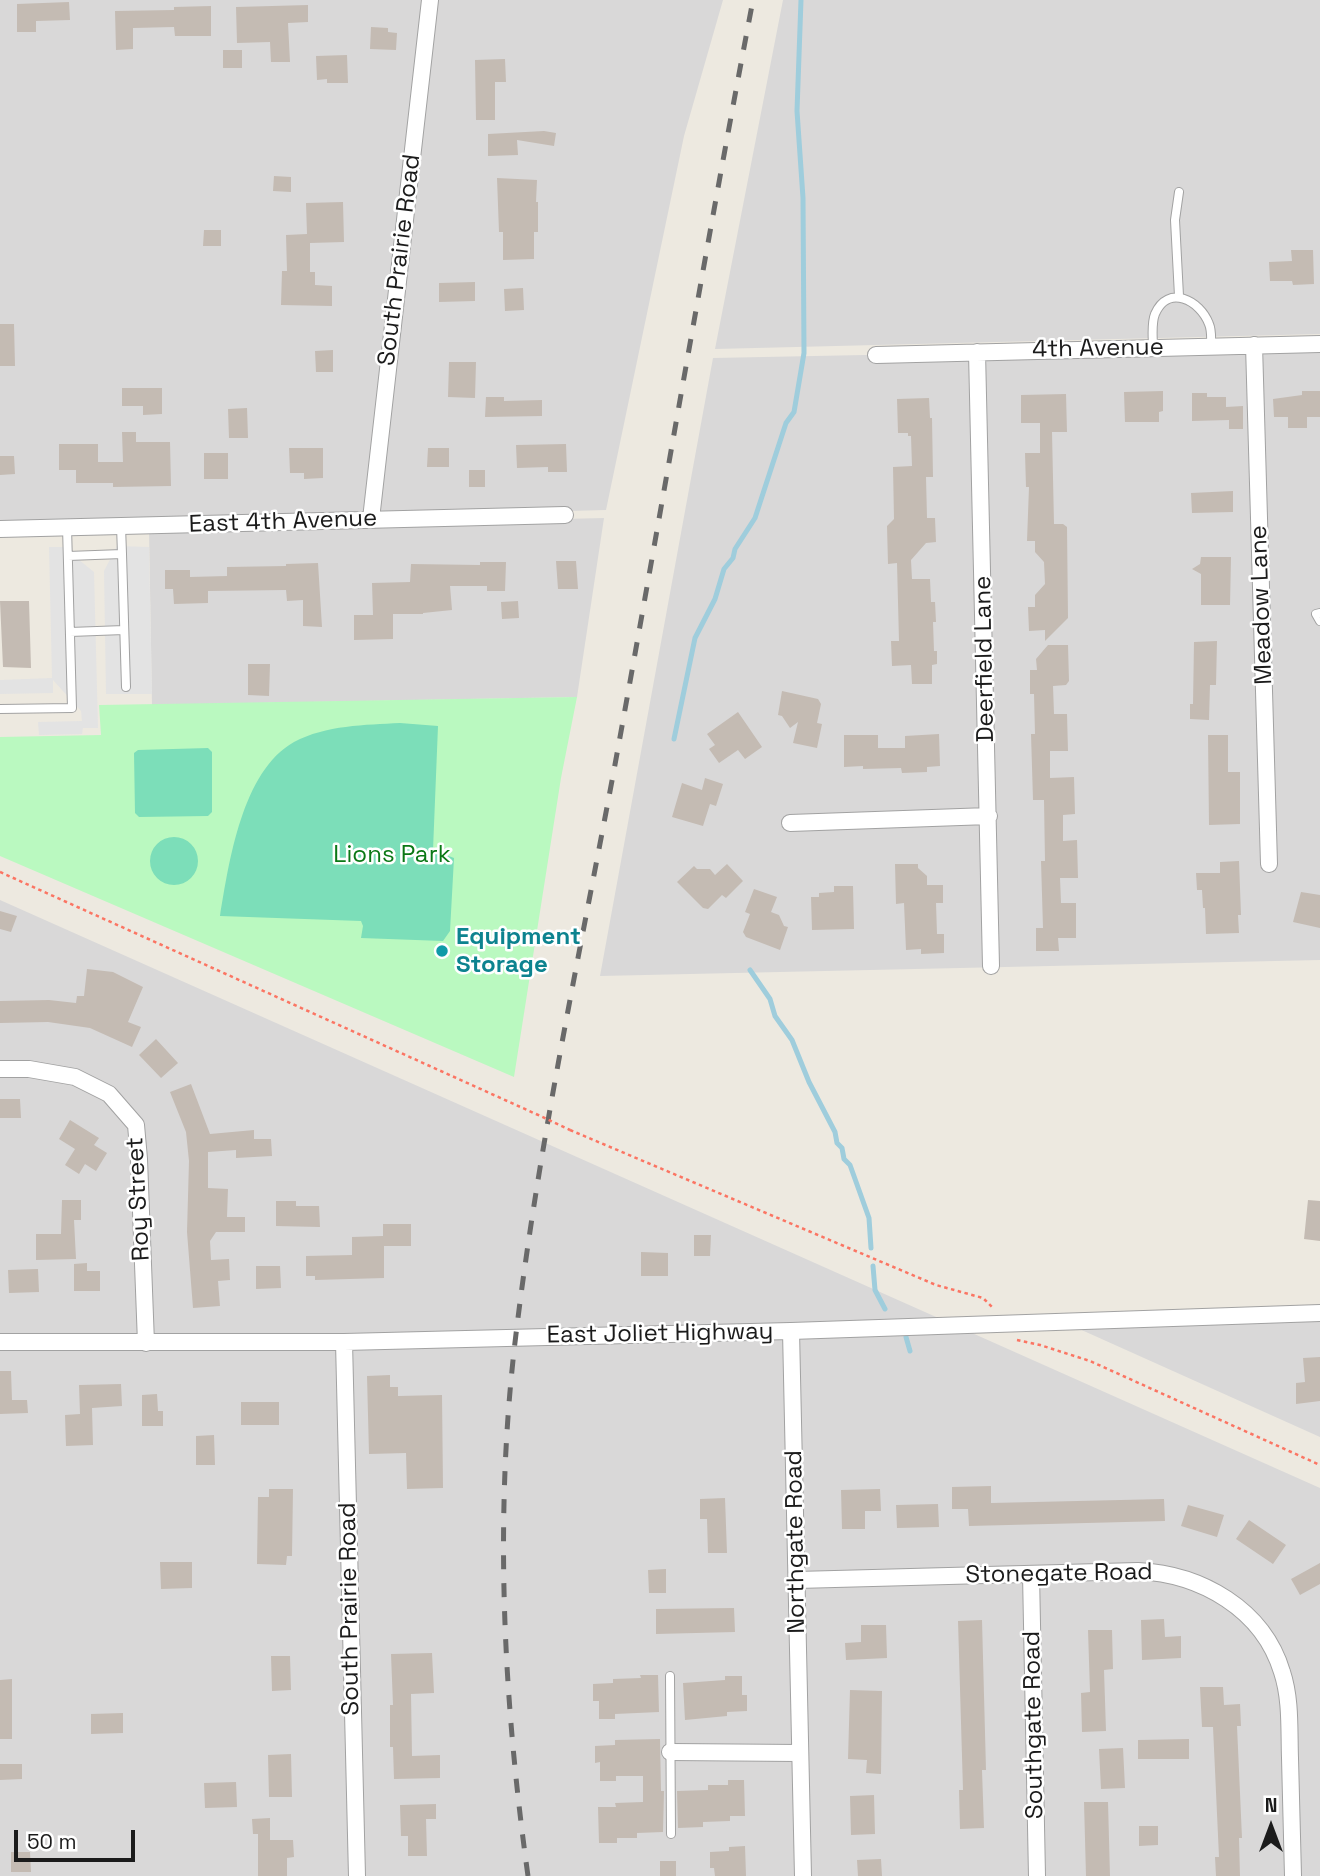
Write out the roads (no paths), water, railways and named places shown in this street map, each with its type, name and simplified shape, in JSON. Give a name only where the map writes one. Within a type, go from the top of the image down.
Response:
[{"type":"street","name":"South Prairie Road","points":[[371,519],[430,0]]},
{"type":"street","name":"4th Avenue","points":[[876,355],[1320,344]]},
{"type":"street","name":"Meadow Lane","points":[[1254,345],[1269,864]]},
{"type":"street","name":"Deerfield Lane","points":[[977,352],[991,966]]},
{"type":"street","name":"East 4th Avenue","points":[[0,529],[565,515]]},
{"type":"street","points":[[790,823],[989,816]]},
{"type":"street","name":"Roy Street","points":[[0,1069],[29,1069],[75,1077],[110,1094],[136,1125],[146,1343]]},
{"type":"street","name":"East Joliet Highway","points":[[0,1342],[344,1342],[791,1331],[1320,1313]]},
{"type":"street","name":"Northgate Road","points":[[791,1331],[803,1876]]},
{"type":"street","name":"South Prairie Road","points":[[344,1342],[356,1876]]},
{"type":"street","name":"Stonegate Road","points":[[797,1580],[1138,1571],[1161,1572],[1204,1585],[1229,1600],[1267,1640],[1282,1672],[1288,1702],[1293,1876]]},
{"type":"street","name":"Southgate Road","points":[[1031,1574],[1037,1876]]},
{"type":"street","points":[[670,1752],[799,1753]]},
{"type":"lane","points":[[1179,192],[1175,220],[1179,296]]},
{"type":"lane","points":[[1153,348],[1156,311],[1166,300],[1179,296],[1192,301],[1206,316],[1211,328],[1211,346]]},
{"type":"lane","points":[[121,526],[126,687]]},
{"type":"lane","points":[[0,709],[72,708],[67,527]]},
{"type":"lane","points":[[68,556],[122,554]]},
{"type":"lane","points":[[1320,613],[1316,614],[1320,621]]},
{"type":"lane","points":[[70,632],[124,631]]},
{"type":"lane","points":[[670,1676],[671,1834]]},
{"type":"waterway","points":[[674,739],[695,638],[715,599],[724,569],[755,518],[786,423],[794,412],[804,353],[803,198],[797,111],[801,0]]},
{"type":"waterway","points":[[750,970],[770,999],[775,1016],[792,1040],[809,1082],[835,1132],[837,1143],[842,1148],[844,1159],[850,1165],[869,1218],[871,1248]]},
{"type":"waterway","points":[[873,1266],[875,1290],[885,1309]]},
{"type":"waterway","points":[[906,1337],[910,1351]]},
{"type":"railway","points":[[528,1876],[512,1741],[504,1605],[505,1469],[516,1334],[548,1121],[753,0]]},
{"type":"place","name":"Equipment Storage","points":[[442,951]]},
{"type":"park label","name":"Lions Park","points":[[392,855]]}]
